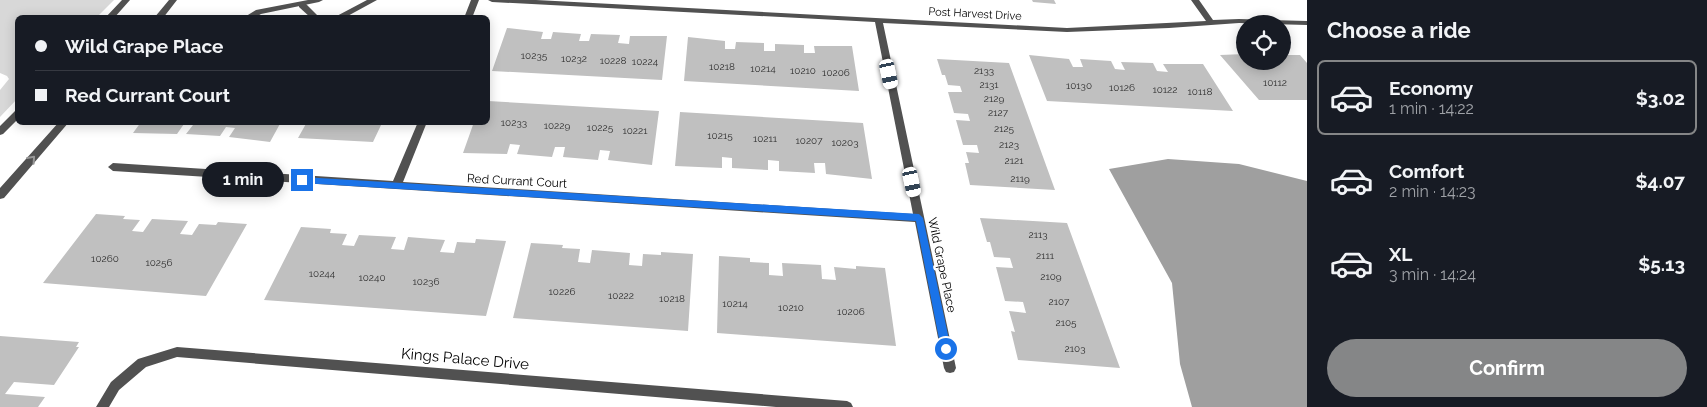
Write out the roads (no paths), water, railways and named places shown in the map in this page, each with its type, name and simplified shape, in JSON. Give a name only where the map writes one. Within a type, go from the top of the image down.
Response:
[{"type":"street","points":[[112,15],[126,0]]},
{"type":"street","points":[[161,15],[174,0]]},
{"type":"street","points":[[253,15],[259,12],[302,5],[319,0]]},
{"type":"street","points":[[343,15],[374,0]]},
{"type":"street","points":[[469,15],[475,0]]},
{"type":"street","name":"Post Harvest Drive","points":[[492,0],[1067,30],[1239,21],[1307,23]]},
{"type":"street","points":[[717,12],[718,0]]},
{"type":"street","points":[[1195,0],[1211,23]]},
{"type":"street","points":[[302,5],[313,15]]},
{"type":"street","name":"Wild Grape Place","points":[[878,20],[950,368]]},
{"type":"street","points":[[0,132],[15,116]]},
{"type":"street","points":[[0,196],[62,125]]},
{"type":"street","points":[[396,186],[423,125]]},
{"type":"street","name":"Red Currant Court","points":[[113,167],[919,218]]},
{"type":"street","name":"Kings Palace Drive","points":[[102,407],[114,386],[142,363],[177,352],[847,407]]}]
